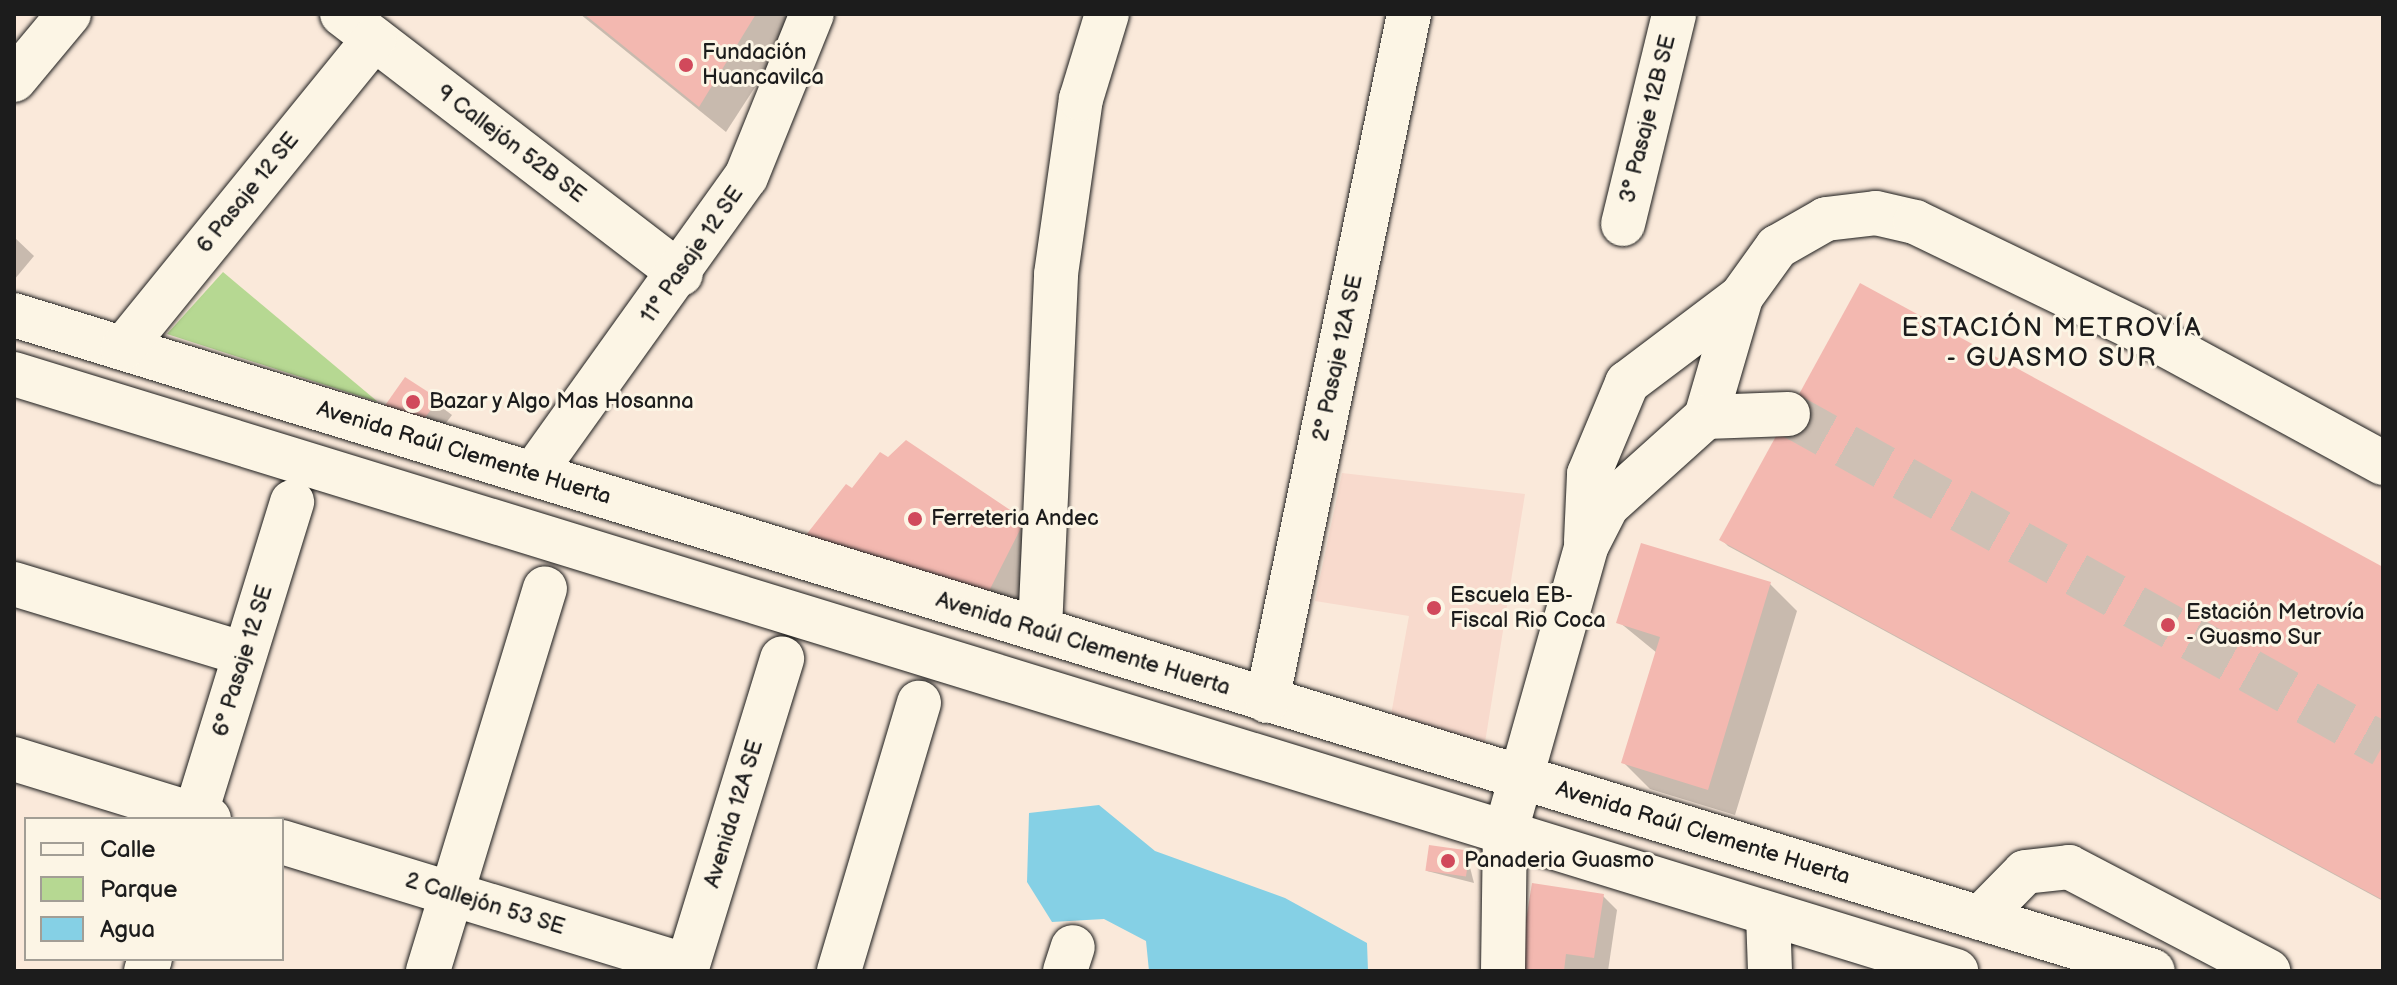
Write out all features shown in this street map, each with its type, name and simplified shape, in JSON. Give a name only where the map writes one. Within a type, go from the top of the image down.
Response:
[{"type":"street","points":[[14,80],[69,14]]},
{"type":"street","name":"11° Pasaje 12 SE","points":[[533,474],[681,274],[746,177],[812,14]]},
{"type":"street","points":[[1040,629],[1056,274],[1081,99],[1107,14]]},
{"type":"street","name":"2° Pasaje 12A SE","points":[[1267,701],[1409,14]]},
{"type":"street","name":"3° Pasaje 12B SE","points":[[1623,224],[1674,14]]},
{"type":"street","name":"9 Callejón 52B SE","points":[[358,26],[681,274]]},
{"type":"street","name":"6 Pasaje 12 SE","points":[[123,348],[358,26]]},
{"type":"street","points":[[1586,547],[1589,474],[1627,383],[1741,297],[1777,247],[1826,219],[1876,213],[1915,222],[2138,330],[2383,463]]},
{"type":"street","points":[[1503,971],[1511,807],[1586,547],[1607,506],[1706,417],[1741,297]]},
{"type":"street","name":"Avenida Raúl Clemente Huerta","points":[[14,315],[1267,701],[1768,914],[1956,971]]},
{"type":"street","points":[[14,345],[1511,807]]},
{"type":"street","points":[[14,374],[1511,807]]},
{"type":"street","points":[[1706,417],[1788,414]]},
{"type":"street","name":"6° Pasaje 12 SE","points":[[199,817],[292,502]]},
{"type":"street","points":[[14,584],[245,654]]},
{"type":"street","points":[[428,971],[545,588]]},
{"type":"street","name":"Avenida 12A SE","points":[[686,969],[782,658]]},
{"type":"street","points":[[839,971],[919,703]]},
{"type":"street","points":[[14,759],[196,817]]},
{"type":"street","name":"Avenida Raúl Clemente Huerta","points":[[1511,807],[1980,918],[2153,971]]},
{"type":"street","name":"2 Callejón 53 SE","points":[[284,843],[686,969]]},
{"type":"street","points":[[1980,918],[2025,872],[2069,867],[2268,971]]},
{"type":"street","points":[[1768,914],[1770,971]]},
{"type":"shaded area","name":"Escuela EB- Fiscal Rio Coca","points":[[1342,473],[1525,494],[1483,755],[1389,726],[1409,616],[1315,601]]},
{"type":"green space","points":[[223,272],[378,402],[167,334]]},
{"type":"water","points":[[1099,805],[1155,851],[1285,898],[1367,943],[1368,971],[1149,971],[1146,941],[1104,919],[1052,922],[1027,882],[1029,813]]},
{"type":"building","name":"Fundación Huancavilca","points":[[584,14],[756,14],[699,107]]},
{"type":"building","points":[[1860,283],[2383,567],[2383,900],[1719,540]]},
{"type":"building","name":"Bazar y Algo Mas Hosanna","points":[[405,377],[439,399],[418,427],[379,414]]},
{"type":"building","points":[[906,440],[1025,520],[988,593],[799,544],[846,484],[852,488],[880,452],[888,457]]},
{"type":"building","points":[[1641,543],[1771,582],[1708,790],[1621,763],[1660,637],[1616,623]]},
{"type":"building","name":"Panaderia Guasmo","points":[[1429,845],[1470,851],[1466,876],[1425,871]]},
{"type":"building","points":[[1532,883],[1604,894],[1594,958],[1566,954],[1564,971],[1518,971]]},
{"type":"tunnel","points":[[1788,414],[2383,745]]},
{"type":"place","name":"Fundación Huancavilca","points":[[686,65]]},
{"type":"place","name":"Bazar y Algo Mas Hosanna","points":[[413,402]]},
{"type":"place","name":"Ferreteria Andec","points":[[915,519]]},
{"type":"place","name":"Escuela EB- Fiscal Rio Coca","points":[[1434,608]]},
{"type":"place","name":"Estación Metrovía - Guasmo Sur","points":[[2168,625]]},
{"type":"place","name":"Panaderia Guasmo","points":[[1448,861]]},
{"type":"district","name":"ESTACIÓN METROVÍA - GUASMO SUR","points":[[2052,344]]}]
